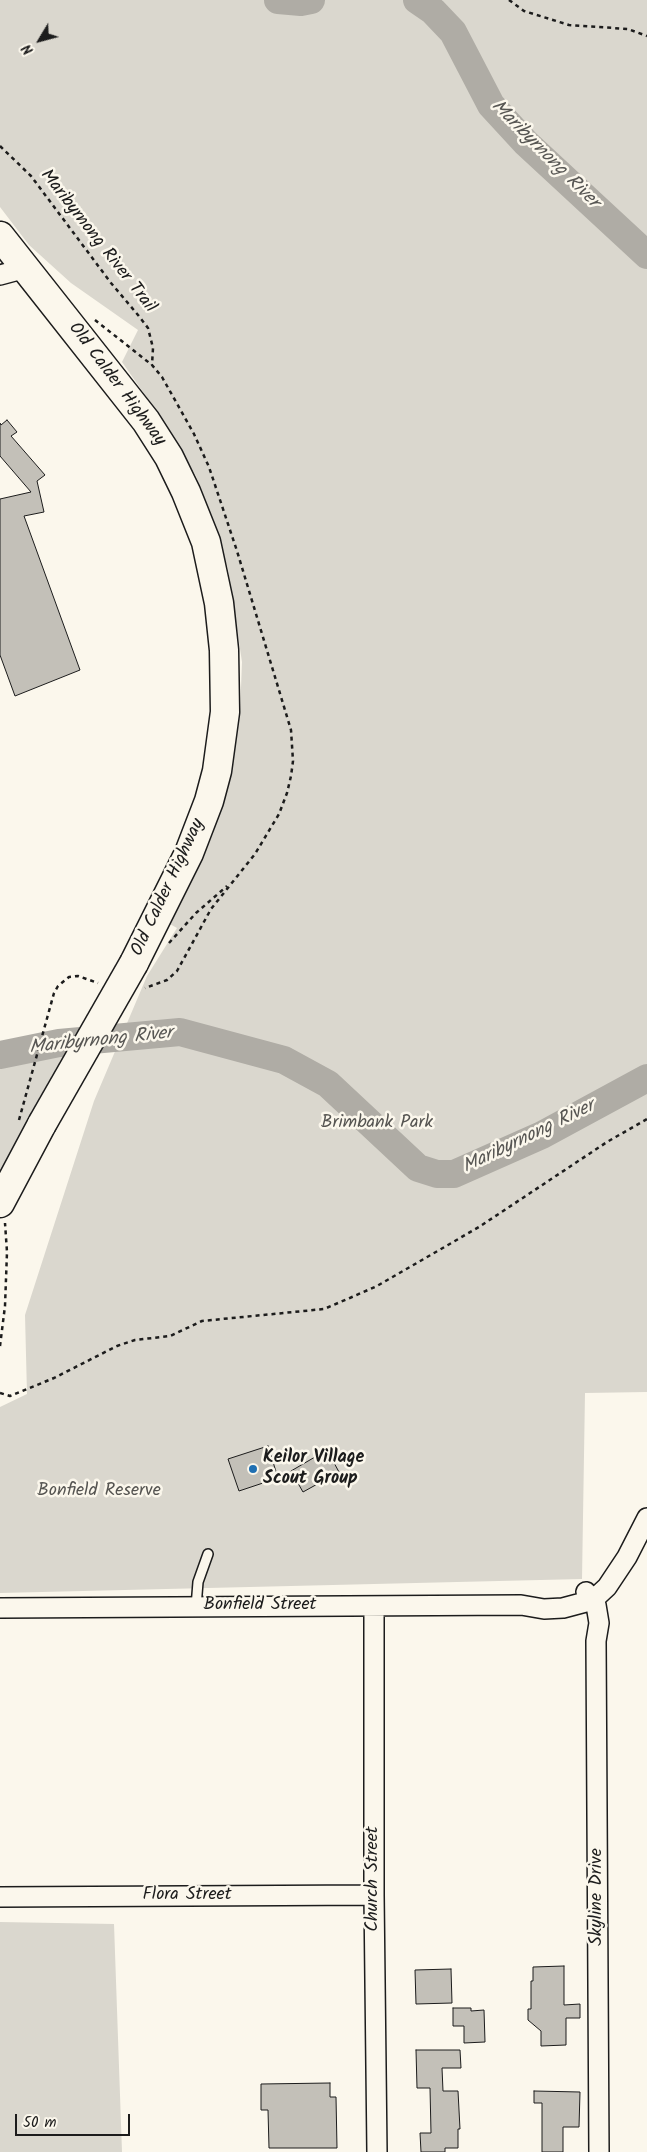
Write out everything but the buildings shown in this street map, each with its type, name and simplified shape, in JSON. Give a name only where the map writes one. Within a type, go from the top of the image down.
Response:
[{"type":"main road","name":"Old Calder Highway","points":[[0,236],[146,421],[169,457],[186,492],[206,542],[219,603],[224,650],[225,712],[217,771],[209,801],[190,853],[134,963],[42,1124],[0,1203]]},
{"type":"street","points":[[0,275],[26,268]]},
{"type":"street","points":[[588,1598],[613,1580],[627,1558],[642,1526]]},
{"type":"street","name":"Bonfield Street","points":[[0,1608],[521,1605],[574,1597],[588,1598]]},
{"type":"street","name":"Skyline Drive","points":[[588,1598],[596,1641],[599,2152]]},
{"type":"street","name":"Church Street","points":[[374,1606],[374,1895],[377,2152]]},
{"type":"street","name":"Flora Street","points":[[0,1897],[374,1895]]},
{"type":"lane","points":[[196,1607],[198,1582],[208,1554]]},
{"type":"path","points":[[509,0],[524,12],[570,25],[628,30],[647,36]]},
{"type":"path","name":"Maribyrnong River Trail","points":[[0,146],[31,176],[111,283],[148,328],[153,348],[152,365]]},
{"type":"path","points":[[168,943],[193,916],[232,881]]},
{"type":"path","points":[[26,1096],[54,993]]},
{"type":"path","points":[[0,1393],[10,1396],[54,1378],[117,1346],[135,1340],[170,1336],[202,1321],[324,1309],[377,1286],[479,1228],[607,1142],[647,1119]]},
{"type":"path","points":[[0,1346],[5,1306]]},
{"type":"green space","name":"Brimbank Park","points":[[0,0],[647,0],[647,1392],[585,1393],[582,1579],[0,1593],[0,1407],[27,1394],[25,1315],[94,1101],[147,976],[177,928],[168,923],[195,875],[213,834],[229,779],[240,714],[242,662],[228,569],[196,476],[171,432],[122,362],[138,330],[71,283],[29,245],[0,207]]},
{"type":"green space","points":[[75,1042],[0,1177],[0,1055]]},
{"type":"green space","points":[[0,1922],[114,1924],[122,2152],[0,2152]]},
{"type":"waterway","name":"Maribyrnong River","points":[[278,0],[301,2],[311,0]]},
{"type":"waterway","name":"Maribyrnong River","points":[[417,0],[433,11],[453,32],[491,105],[526,143],[647,255]]},
{"type":"waterway","name":"Maribyrnong River","points":[[0,1055],[59,1043],[180,1032],[284,1060],[328,1084],[418,1168],[437,1174],[454,1174],[542,1135],[647,1078]]},
{"type":"place","name":"Keilor Village Scout Group","points":[[253,1469]]},
{"type":"park label","name":"Bonfield Reserve","points":[[99,1492]]}]
